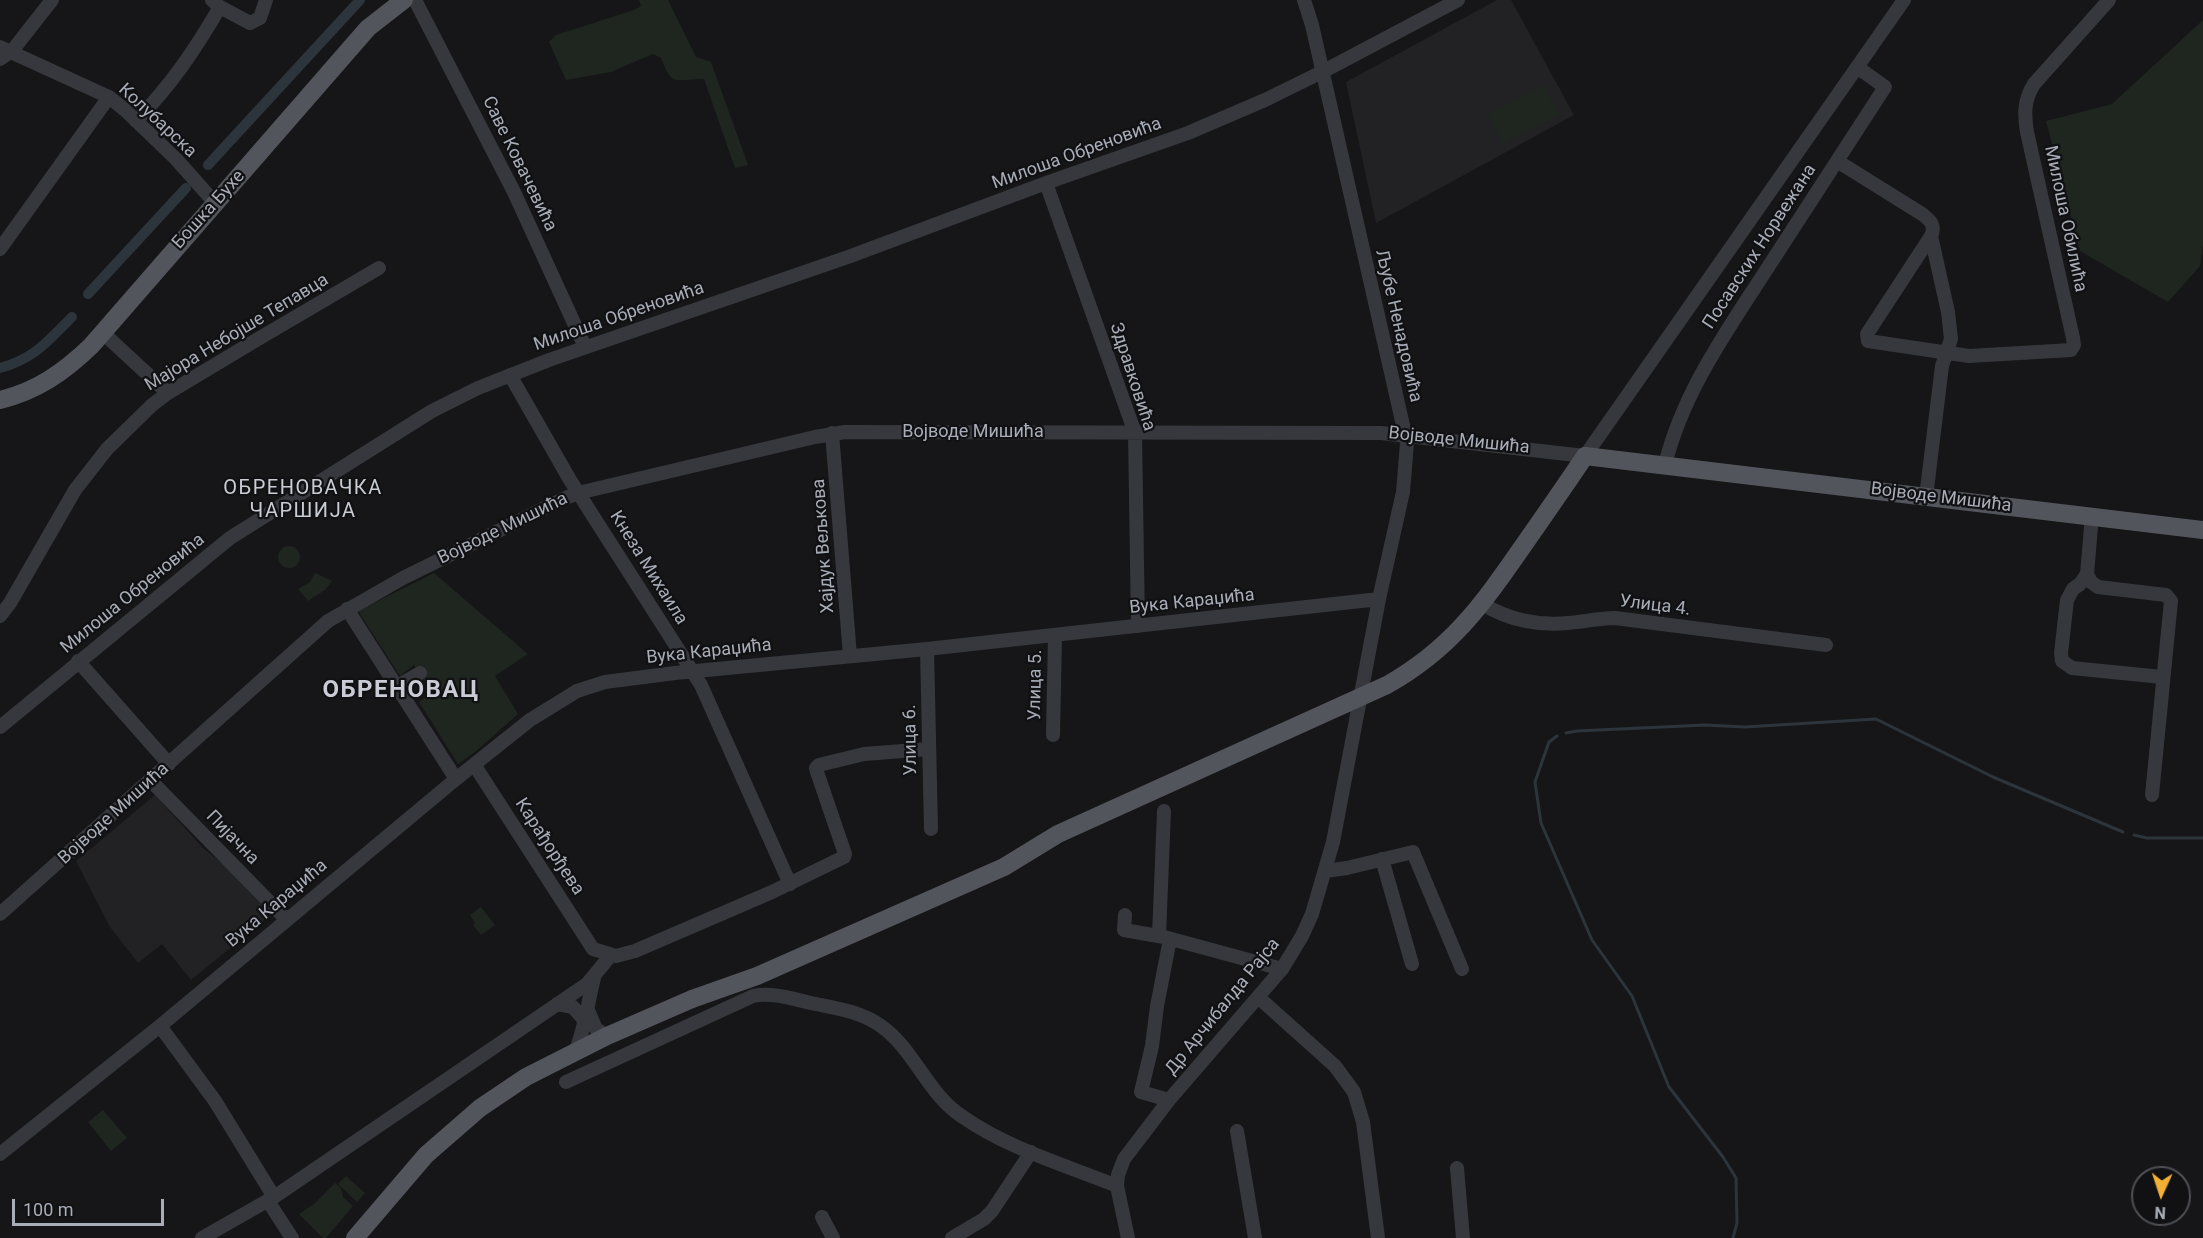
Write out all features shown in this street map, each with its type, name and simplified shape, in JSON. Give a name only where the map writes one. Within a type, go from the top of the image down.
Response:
[{"type":"main road","name":"Бошка Бухе","points":[[0,400],[22,393],[54,378],[68,368],[103,333],[368,28],[404,0]]},
{"type":"main road","name":"Војводе Мишића","points":[[1586,456],[2203,530]]},
{"type":"main road","points":[[355,1238],[426,1155],[480,1108],[526,1077],[576,1050],[692,999],[757,976],[996,870],[1058,834],[1387,685],[1424,661],[1462,627],[1483,604],[1586,456]]},
{"type":"street","points":[[4,53],[52,0]]},
{"type":"street","points":[[136,121],[178,74],[216,4],[252,23],[260,18],[266,0]]},
{"type":"street","name":"Саве Ковачевића","points":[[415,0],[514,192],[585,347]]},
{"type":"street","name":"Љубе Ненадовића","points":[[1304,0],[1307,3],[1405,434],[1407,454],[1403,492],[1379,599],[1362,696]]},
{"type":"street","name":"Милоша Обреновића","points":[[0,727],[230,538],[432,411],[478,388],[585,347],[838,260],[1188,133],[1265,100],[1322,72],[1458,0]]},
{"type":"street","points":[[1586,456],[1904,0]]},
{"type":"street","name":"Милоша Обилића","points":[[1947,353],[1969,356],[2063,352],[2071,350],[2074,345],[2027,132],[2025,110],[2034,84],[2109,0]]},
{"type":"street","name":"Колубарска","points":[[4,53],[109,97],[176,159],[216,204]]},
{"type":"street","name":"Посавских Норвежана","points":[[1665,465],[1677,423],[1698,380],[1885,87],[1857,67]]},
{"type":"street","points":[[0,248],[109,97]]},
{"type":"street","points":[[1837,161],[1930,220],[1933,227],[1931,236],[1866,337],[1871,342],[1947,353]]},
{"type":"street","name":"Здравковића","points":[[1046,183],[1136,433],[1138,626]]},
{"type":"street","points":[[1926,497],[1942,366],[1951,339],[1931,236]]},
{"type":"street","name":"Мајора Небојше Тепавца","points":[[0,616],[10,603],[63,509],[92,467],[123,432],[168,393],[380,268]]},
{"type":"street","points":[[103,333],[168,393]]},
{"type":"street","name":"Кнеза Михаила","points":[[510,375],[578,493],[708,700],[790,884]]},
{"type":"street","name":"Војводе Мишића","points":[[0,915],[328,621],[403,578],[578,493],[832,433],[880,431],[1405,434],[1586,456]]},
{"type":"street","name":"Хајдук Вељкова","points":[[832,433],[850,656]]},
{"type":"street","points":[[2092,515],[2087,574],[2073,589],[2067,600],[2062,661],[2072,668],[2162,677]]},
{"type":"street","points":[[2087,574],[2091,582],[2098,587],[2166,595],[2171,601],[2152,795]]},
{"type":"street","name":"Вука Караџића","points":[[0,1154],[160,1026],[456,779],[531,720],[577,691],[617,680],[927,650],[1379,599]]},
{"type":"street","name":"Улица 4.","points":[[1483,604],[1507,616],[1541,623],[1569,623],[1615,618],[1827,645]]},
{"type":"street","points":[[347,609],[456,779]]},
{"type":"street","name":"Улица 5.","points":[[1053,735],[1055,636]]},
{"type":"street","name":"Улица 6.","points":[[927,650],[930,829]]},
{"type":"street","points":[[78,661],[169,764]]},
{"type":"street","points":[[396,687],[420,673]]},
{"type":"street","name":"Др Арчибалда Рајса","points":[[1117,1186],[1124,1159],[1169,1101],[1282,969],[1308,924],[1325,871],[1362,696]]},
{"type":"street","points":[[576,1050],[583,1032],[594,977],[593,949],[611,955],[635,951],[840,861],[845,854],[816,768],[819,765],[864,754],[929,749]]},
{"type":"street","name":"Карађорђева","points":[[475,766],[593,949]]},
{"type":"street","name":"Пијачна","points":[[151,781],[286,919]]},
{"type":"street","points":[[1164,811],[1164,937],[1152,1047],[1141,1092],[1169,1101]]},
{"type":"street","points":[[1325,871],[1413,852],[1462,969]]},
{"type":"street","points":[[1382,859],[1412,964]]},
{"type":"street","points":[[1125,915],[1124,930],[1164,937],[1282,969]]},
{"type":"street","points":[[202,1238],[271,1199],[556,1005],[594,977],[611,955]]},
{"type":"street","points":[[566,1083],[753,996],[773,995],[847,1010],[880,1025],[904,1049],[947,1106],[973,1124],[1030,1152],[1117,1186],[1128,1238]]},
{"type":"street","points":[[1258,997],[1335,1066],[1354,1092],[1363,1122],[1378,1238]]},
{"type":"street","points":[[556,1005],[573,1007],[586,1014],[596,1029],[607,1036]]},
{"type":"street","points":[[160,1026],[215,1101],[291,1238]]},
{"type":"street","points":[[1237,1131],[1255,1238]]},
{"type":"street","points":[[952,1238],[984,1219],[992,1211],[1030,1152]]},
{"type":"street","points":[[1457,1168],[1463,1238]]},
{"type":"street","points":[[822,1217],[833,1238]]},
{"type":"shaded area","points":[[639,0],[668,0],[696,57],[711,62],[748,165],[735,168],[704,79],[676,80],[668,74],[661,58],[653,54],[611,72],[566,80],[549,42],[556,35],[634,10],[641,6]]},
{"type":"shaded area","points":[[1497,0],[1511,0],[1574,115],[1376,223],[1346,82]]},
{"type":"shaded area","points":[[2203,20],[2203,245],[2200,266],[2168,302],[2080,251],[2046,121],[2112,104]]},
{"type":"shaded area","points":[[1543,85],[1559,115],[1503,144],[1487,114]]},
{"type":"shaded area","points":[[285,546],[293,546],[300,553],[300,561],[293,568],[285,568],[278,561],[278,553]]},
{"type":"shaded area","points":[[315,573],[332,581],[325,590],[308,601],[298,589],[310,582]]},
{"type":"shaded area","points":[[434,573],[528,654],[495,676],[518,714],[458,764],[419,702],[433,692],[414,665],[400,676],[358,611]]},
{"type":"shaded area","points":[[155,795],[203,848],[228,868],[273,913],[191,980],[162,944],[138,963],[110,927],[76,861]]},
{"type":"shaded area","points":[[481,907],[495,925],[481,935],[473,925],[475,923],[470,915]]},
{"type":"shaded area","points":[[103,1110],[127,1138],[111,1151],[88,1122]]},
{"type":"shaded area","points":[[346,1176],[365,1193],[357,1202],[338,1184]]},
{"type":"shaded area","points":[[335,1183],[341,1188],[343,1197],[353,1206],[326,1238],[323,1238],[299,1214],[314,1204]]},
{"type":"waterway","points":[[208,165],[360,0]]},
{"type":"waterway","points":[[88,294],[186,188]]},
{"type":"waterway","points":[[0,368],[31,354],[72,317]]},
{"type":"waterway","points":[[1566,733],[1705,725],[1745,727],[1876,719],[1993,777],[2123,832]]},
{"type":"waterway","points":[[1557,736],[1549,742],[1535,782],[1541,823],[1592,940],[1632,996],[1669,1087],[1723,1157],[1736,1178],[1737,1223],[1733,1238]]},
{"type":"waterway","points":[[2134,835],[2147,838],[2203,838]]},
{"type":"district","name":"ОБРЕНОВАЧКА ЧАРШИЈА","points":[[303,500]]},
{"type":"district","name":"ОБРЕНОВАЦ","points":[[401,691]]}]
